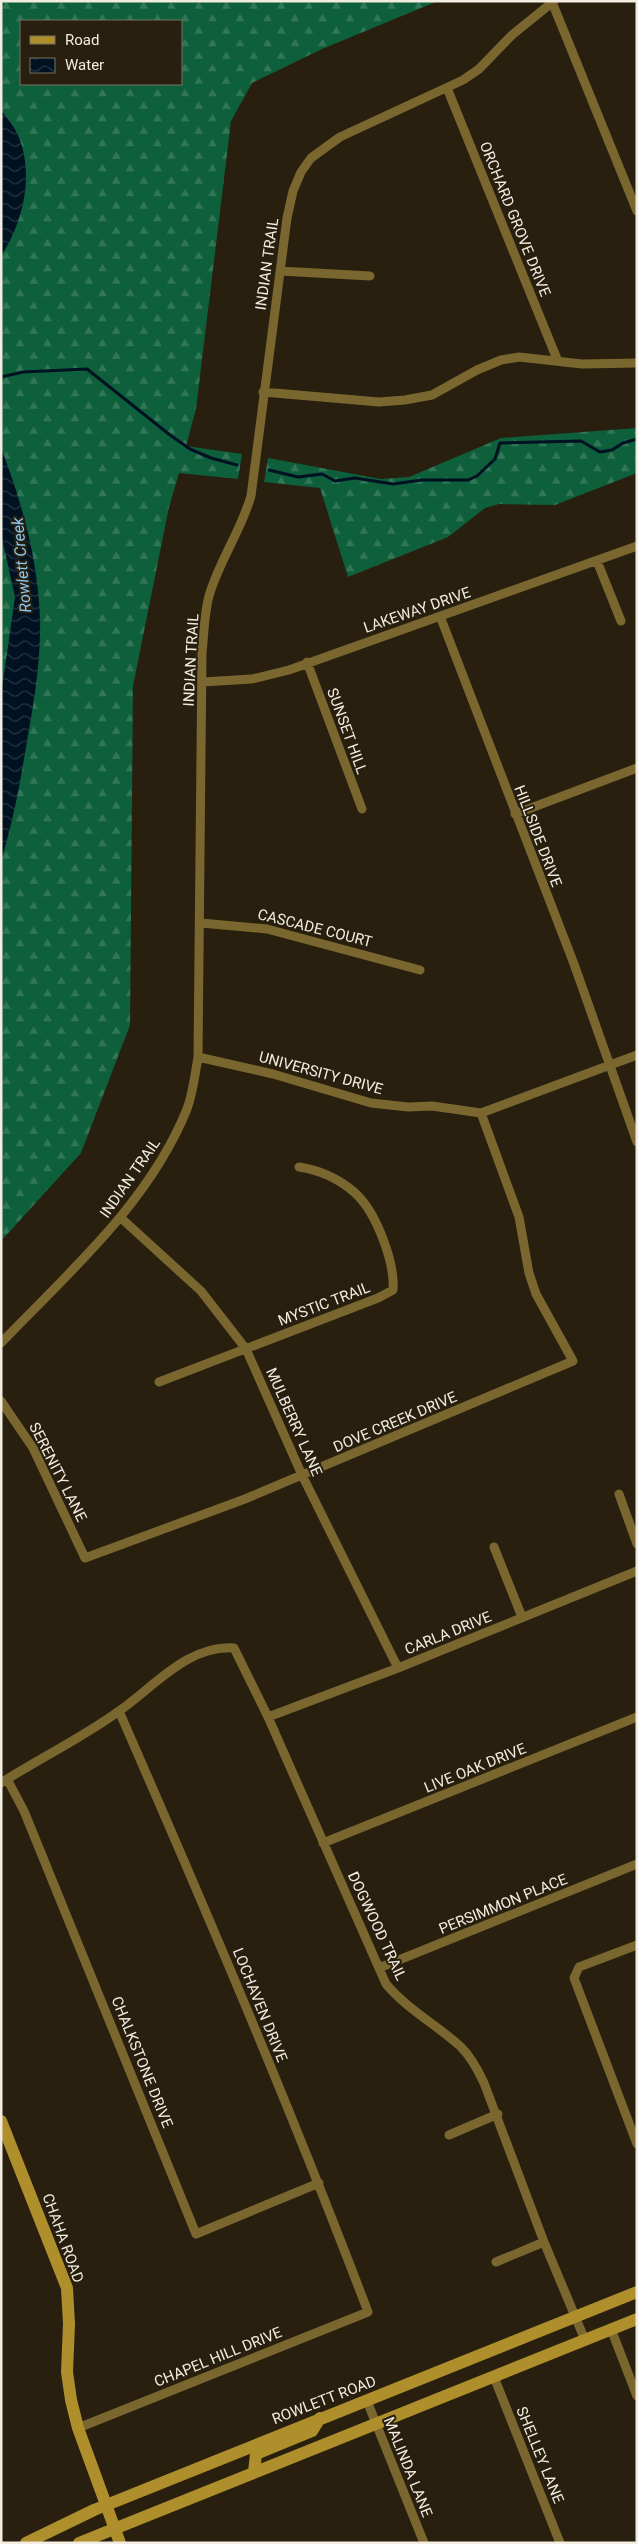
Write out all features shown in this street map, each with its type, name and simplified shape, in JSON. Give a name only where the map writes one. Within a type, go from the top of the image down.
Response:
[{"type":"main road","name":"CHAHA ROAD","points":[[1,2122],[67,2288],[69,2324],[67,2372],[78,2428],[120,2543]]},
{"type":"main road","name":"ROWLETT ROAD","points":[[26,2543],[106,2506],[320,2418],[367,2401],[637,2292]]},
{"type":"main road","points":[[79,2543],[637,2319]]},
{"type":"main road","points":[[254,2472],[256,2454],[312,2431],[320,2418]]},
{"type":"street","name":"INDIAN TRAIL","points":[[1,1343],[121,1218],[167,1153],[188,1107],[198,1058],[201,923],[202,653],[209,596],[245,518],[251,496],[263,392],[293,191],[301,172],[311,158],[324,147],[357,128],[447,88],[479,69],[512,36],[553,2]]},
{"type":"street","points":[[553,2],[637,211]]},
{"type":"street","name":"ORCHARD GROVE DRIVE","points":[[447,88],[556,359]]},
{"type":"street","points":[[280,271],[370,276]]},
{"type":"street","points":[[263,392],[379,402],[406,400],[432,395],[478,370],[501,360],[518,357],[556,359],[582,364],[637,363]]},
{"type":"street","name":"LAKEWAY DRIVE","points":[[202,682],[252,679],[307,662],[637,546]]},
{"type":"street","points":[[597,561],[621,621]]},
{"type":"street","name":"HILLSIDE DRIVE","points":[[440,616],[574,964],[608,1066],[637,1142]]},
{"type":"street","name":"SUNSET HILL","points":[[307,662],[362,810]]},
{"type":"street","points":[[515,814],[637,768]]},
{"type":"street","name":"CASCADE COURT","points":[[201,923],[267,929],[420,970]]},
{"type":"street","name":"UNIVERSITY DRIVE","points":[[198,1058],[273,1074],[371,1103],[432,1106],[481,1114],[637,1055]]},
{"type":"street","name":"DOVE CREEK DRIVE","points":[[85,1558],[245,1499],[574,1361],[536,1294],[529,1273],[519,1217],[481,1114]]},
{"type":"street","name":"MYSTIC TRAIL","points":[[246,1349],[378,1298],[393,1290],[394,1276],[387,1252],[365,1206],[355,1193],[314,1169],[299,1168]]},
{"type":"street","name":"MULBERRY LANE","points":[[121,1218],[201,1291],[246,1349],[302,1475],[398,1668]]},
{"type":"street","points":[[159,1382],[246,1349]]},
{"type":"street","name":"SERENITY LANE","points":[[1,1401],[33,1448],[85,1558]]},
{"type":"street","points":[[618,1494],[637,1544]]},
{"type":"street","points":[[494,1547],[522,1618]]},
{"type":"street","name":"CARLA DRIVE","points":[[268,1717],[398,1668],[637,1571]]},
{"type":"street","name":"DOGWOOD TRAIL","points":[[119,1711],[174,1666],[202,1654],[224,1648],[234,1648],[268,1717],[386,1984],[397,1997],[462,2048],[474,2063],[498,2114],[544,2242],[585,2340]]},
{"type":"street","points":[[4,1781],[119,1711]]},
{"type":"street","name":"LOCHAVEN DRIVE","points":[[119,1711],[221,1945],[319,2183],[368,2312]]},
{"type":"street","name":"LIVE OAK DRIVE","points":[[323,1844],[637,1717]]},
{"type":"street","name":"CHALKSTONE DRIVE","points":[[4,1781],[24,1811],[196,2234],[319,2183]]},
{"type":"street","name":"PERSIMMON PLACE","points":[[379,1968],[637,1864]]},
{"type":"street","points":[[637,1945],[579,1967],[575,1974],[575,1984],[637,2144]]},
{"type":"street","points":[[449,2135],[498,2114]]},
{"type":"street","points":[[496,2262],[544,2242]]},
{"type":"street","name":"CHAPEL HILL DRIVE","points":[[78,2428],[368,2312]]},
{"type":"street","points":[[611,2329],[637,2396]]},
{"type":"street","name":"SHELLEY LANE","points":[[494,2377],[560,2543]]},
{"type":"street","name":"MALINDA LANE","points":[[367,2401],[424,2543]]},
{"type":"green space","points":[[1,1],[438,1],[322,49],[252,83],[231,121],[196,409],[186,446],[242,454],[238,479],[179,473],[169,507],[133,686],[130,1025],[81,1153],[1,1241]]},
{"type":"green space","points":[[637,428],[637,473],[555,505],[499,504],[485,508],[448,537],[348,577],[320,488],[264,482],[268,458],[381,479],[409,477],[501,438]]},
{"type":"water","points":[[1,110],[17,133],[25,163],[26,180],[21,212],[16,228],[1,256]]},
{"type":"water","name":"Rowlett Creek","points":[[1,448],[16,489],[28,532],[39,596],[40,633],[35,692],[23,767],[1,861],[1,695],[15,597],[1,534]]},
{"type":"waterway","points":[[1,377],[23,372],[87,369],[190,449],[211,458],[237,465]]},
{"type":"waterway","points":[[269,470],[298,477],[322,474],[335,481],[355,478],[393,484],[422,480],[468,480],[477,476],[495,459],[500,443],[581,441],[600,452],[612,450],[623,443],[637,439]]}]
